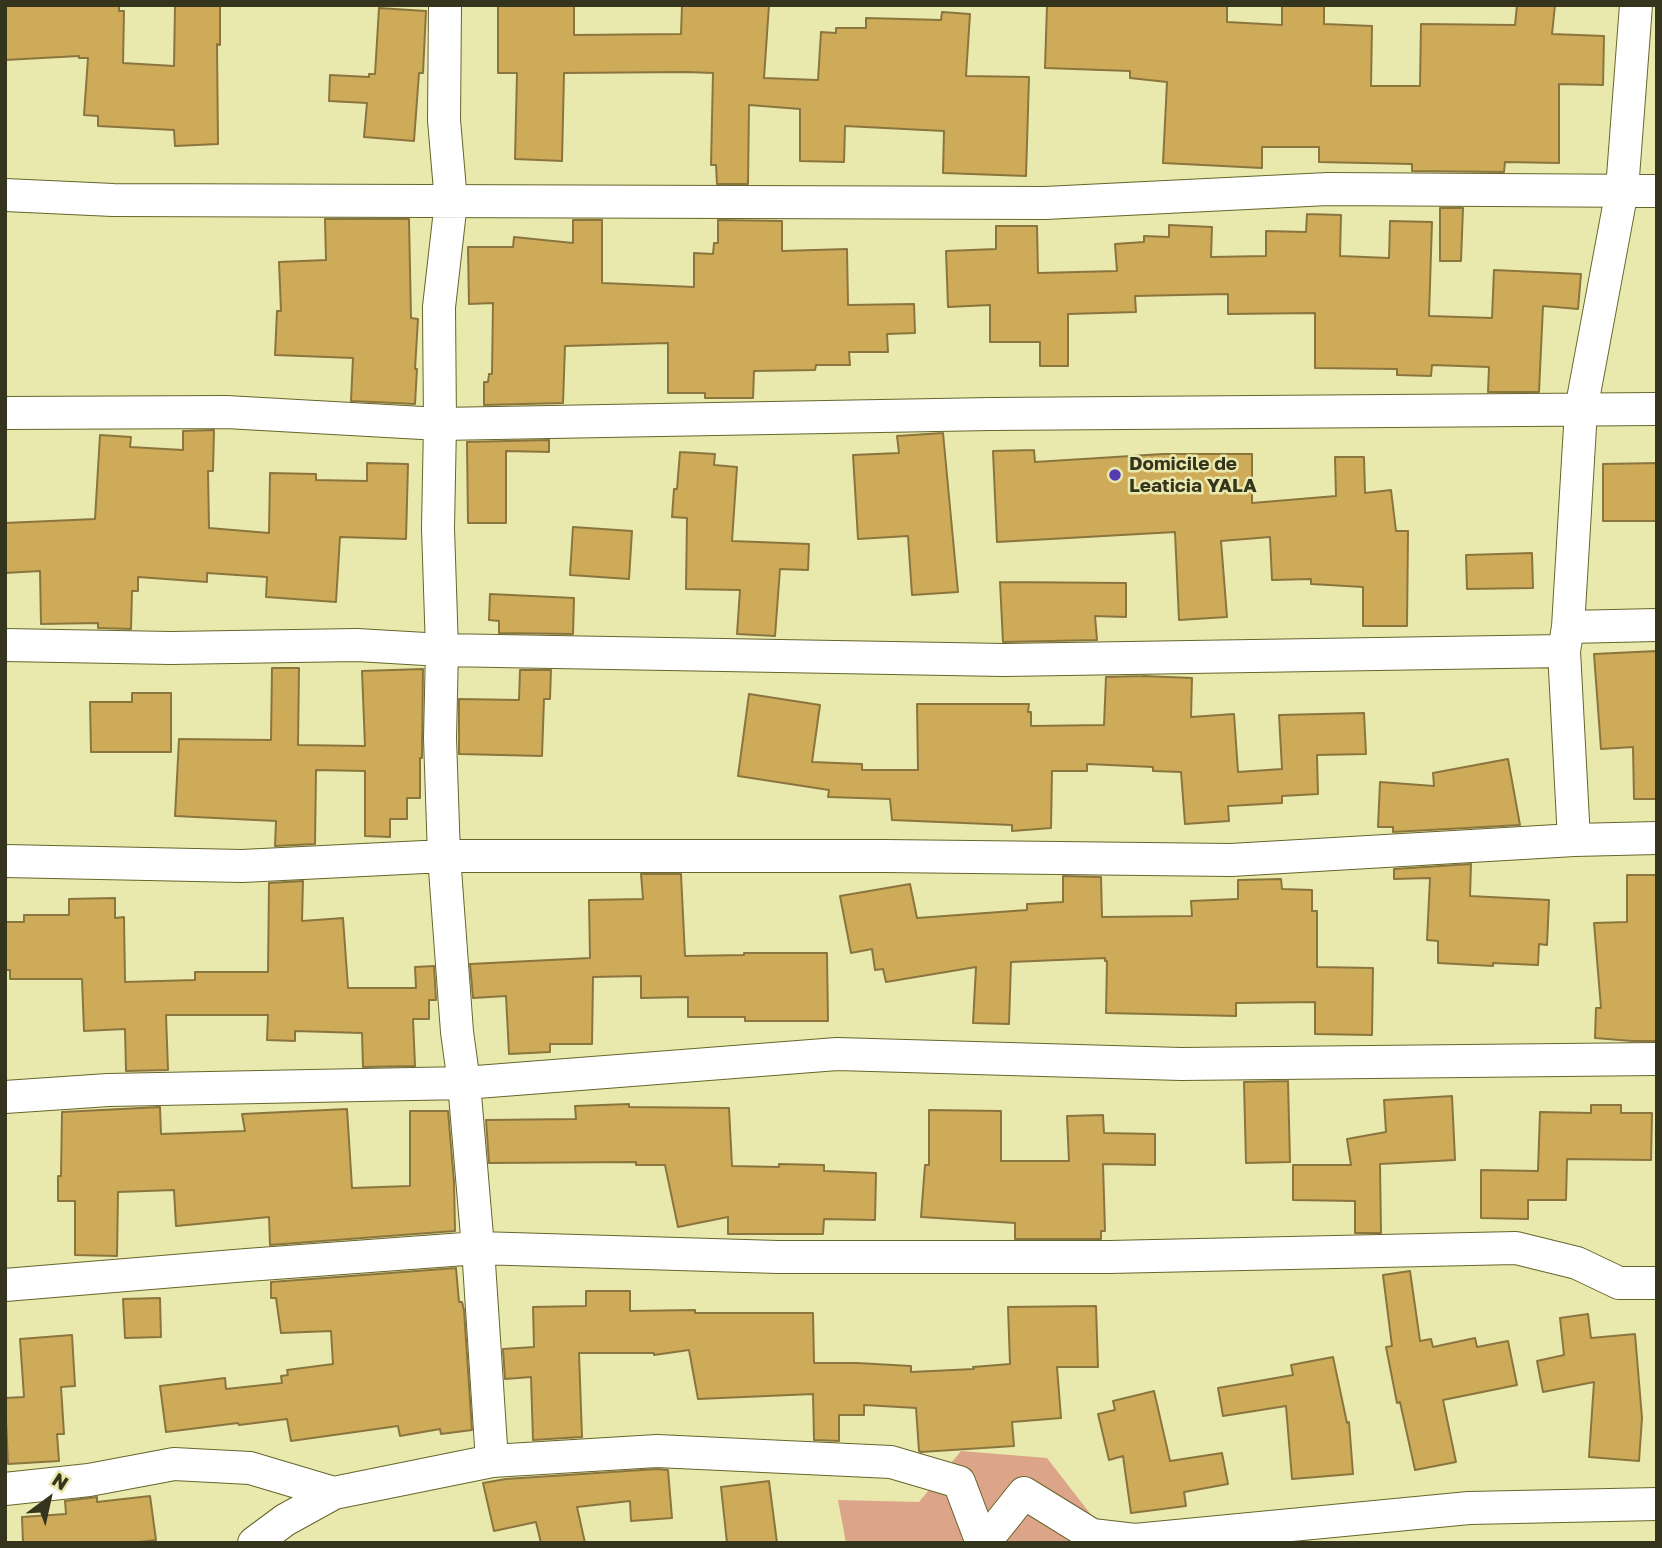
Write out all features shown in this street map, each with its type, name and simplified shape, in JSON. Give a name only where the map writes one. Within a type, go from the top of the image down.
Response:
[{"type":"street","points":[[445,5],[444,120],[451,202],[439,307],[438,528],[442,650],[440,738],[444,856],[457,1032],[478,1248],[492,1461]]},
{"type":"street","points":[[1574,840],[1566,639],[1581,410],[1622,190],[1643,7]]},
{"type":"street","points":[[5,195],[113,200],[1045,203],[1328,189],[1657,191]]},
{"type":"street","points":[[5,412],[226,412],[440,424],[1005,414],[1657,409]]},
{"type":"street","points":[[5,645],[171,648],[356,645],[442,650],[1004,660],[1566,639],[1657,625]]},
{"type":"street","points":[[5,860],[243,866],[444,856],[886,856],[1231,860],[1574,840],[1657,838]]},
{"type":"street","points":[[5,1097],[108,1090],[464,1083],[838,1054],[1181,1064],[1657,1059]]},
{"type":"street","points":[[5,1285],[478,1248],[778,1257],[1109,1257],[1516,1248],[1577,1263],[1619,1283],[1657,1283]]},
{"type":"street","points":[[254,1543],[285,1520],[334,1493],[492,1461],[657,1451],[891,1462],[959,1482],[983,1543],[1024,1493],[1091,1535],[1135,1540],[1469,1508],[1657,1504]]},
{"type":"street","points":[[5,1489],[89,1480],[174,1464],[250,1468],[334,1493]]},
{"type":"shaded area","points":[[961,1451],[1047,1458],[1113,1543],[846,1543],[838,1500],[919,1502]]},
{"type":"building","points":[[5,5],[119,5],[119,11],[124,11],[123,63],[174,66],[175,5],[220,5],[220,45],[217,44],[218,144],[175,146],[174,130],[98,126],[98,116],[84,115],[88,58],[79,56],[5,60]]},
{"type":"building","points":[[682,5],[769,5],[764,78],[818,80],[821,32],[836,33],[836,28],[866,28],[866,18],[941,20],[942,12],[970,14],[966,76],[1029,77],[1026,176],[943,173],[944,131],[845,126],[844,162],[800,161],[800,109],[749,105],[748,184],[717,184],[716,165],[711,165],[713,73],[686,72],[564,73],[562,161],[515,159],[517,73],[498,73],[498,6],[574,6],[574,35],[681,34]]},
{"type":"building","points":[[1047,5],[1227,5],[1227,22],[1282,25],[1282,5],[1324,5],[1324,24],[1372,26],[1371,86],[1420,86],[1421,24],[1515,25],[1517,5],[1555,5],[1552,34],[1604,36],[1603,85],[1559,84],[1559,163],[1505,162],[1504,172],[1412,171],[1412,164],[1319,162],[1319,147],[1262,147],[1262,168],[1163,163],[1167,82],[1130,78],[1130,71],[1045,68]]},
{"type":"building","points":[[379,8],[426,11],[423,73],[419,73],[414,141],[364,137],[367,103],[329,101],[330,75],[369,77],[369,74],[375,74]]},
{"type":"building","points":[[1440,208],[1463,208],[1461,261],[1440,261]]},
{"type":"building","points":[[1307,214],[1341,215],[1340,256],[1389,258],[1390,221],[1432,222],[1429,316],[1492,318],[1494,270],[1581,274],[1578,309],[1543,306],[1539,392],[1488,392],[1489,367],[1432,365],[1431,376],[1397,375],[1397,369],[1315,368],[1315,313],[1228,314],[1228,294],[1135,296],[1136,312],[1068,314],[1068,366],[1040,366],[1040,342],[990,342],[990,305],[948,307],[946,251],[996,249],[996,226],[1037,226],[1038,273],[1117,271],[1115,244],[1144,242],[1144,236],[1169,237],[1169,225],[1212,227],[1211,257],[1266,256],[1266,231],[1306,232]]},
{"type":"building","points":[[325,219],[409,219],[411,318],[418,319],[415,404],[351,401],[353,358],[275,355],[277,311],[281,311],[279,262],[326,260]]},
{"type":"building","points":[[573,220],[602,220],[602,283],[694,287],[694,253],[713,254],[714,243],[718,243],[718,220],[782,221],[782,251],[847,249],[848,305],[914,304],[915,333],[887,334],[888,352],[849,352],[850,365],[816,365],[815,370],[754,371],[753,398],[705,398],[705,393],[668,393],[668,343],[565,346],[563,403],[484,405],[484,382],[488,382],[489,374],[492,374],[493,303],[469,304],[468,247],[513,247],[514,237],[573,243]]},
{"type":"building","points":[[214,430],[213,471],[208,471],[209,528],[269,533],[270,473],[316,474],[316,480],[367,481],[367,463],[408,464],[406,539],[340,537],[336,602],[266,597],[267,577],[207,573],[207,582],[138,577],[138,591],[132,591],[131,629],[98,628],[98,623],[41,624],[40,571],[5,573],[5,523],[95,519],[100,435],[131,437],[130,447],[183,450],[183,431]]},
{"type":"building","points":[[943,433],[958,592],[912,595],[908,536],[858,539],[853,455],[899,453],[897,436]]},
{"type":"building","points":[[549,440],[549,452],[506,451],[506,523],[468,523],[467,442]]},
{"type":"building","points":[[1034,450],[1035,462],[1163,454],[1252,454],[1252,503],[1336,496],[1335,457],[1364,457],[1365,493],[1391,490],[1396,531],[1408,531],[1407,626],[1363,626],[1363,587],[1311,584],[1311,579],[1272,580],[1270,537],[1221,541],[1227,617],[1179,620],[1175,532],[997,542],[993,451]]},
{"type":"building","points":[[680,452],[715,454],[714,465],[737,467],[732,541],[809,544],[808,570],[780,569],[775,636],[737,634],[740,590],[686,589],[687,518],[672,517]]},
{"type":"building","points":[[1657,463],[1657,521],[1603,521],[1603,464]]},
{"type":"building","points":[[573,527],[632,531],[629,579],[570,575]]},
{"type":"building","points":[[1532,553],[1533,588],[1467,589],[1466,555]]},
{"type":"building","points":[[1000,582],[1126,583],[1126,617],[1095,616],[1097,640],[1003,642]]},
{"type":"building","points":[[490,594],[574,598],[573,634],[499,633],[499,621],[489,620]]},
{"type":"building","points":[[1657,651],[1657,799],[1634,799],[1633,747],[1601,749],[1594,654]]},
{"type":"building","points":[[272,668],[299,668],[298,745],[365,746],[362,671],[423,669],[420,798],[407,798],[407,819],[390,819],[390,837],[365,836],[365,771],[316,770],[315,844],[275,846],[276,821],[175,816],[179,739],[271,740]]},
{"type":"building","points":[[520,670],[551,670],[550,699],[544,699],[542,756],[459,754],[459,699],[519,700]]},
{"type":"building","points":[[1106,677],[1192,678],[1191,717],[1234,714],[1238,772],[1282,769],[1279,715],[1364,713],[1366,754],[1317,755],[1318,794],[1282,796],[1282,803],[1228,806],[1229,821],[1185,824],[1181,772],[1153,771],[1153,767],[1087,764],[1087,771],[1052,771],[1051,828],[1012,831],[1012,825],[892,820],[890,799],[828,797],[829,790],[738,776],[749,694],[820,705],[812,762],[862,764],[862,770],[918,770],[917,704],[1029,704],[1031,726],[1104,725]]},
{"type":"building","points":[[132,693],[171,693],[171,752],[91,752],[90,702],[132,702]]},
{"type":"building","points":[[1508,759],[1520,825],[1393,832],[1393,827],[1378,827],[1380,782],[1434,786],[1433,773]]},
{"type":"building","points":[[1471,864],[1470,896],[1549,900],[1547,945],[1539,944],[1538,965],[1438,963],[1438,941],[1427,940],[1430,878],[1394,879],[1394,869]]},
{"type":"building","points":[[641,874],[681,874],[685,956],[827,953],[828,1021],[745,1021],[745,1017],[688,1017],[688,997],[641,998],[641,976],[593,977],[592,1044],[550,1044],[550,1052],[509,1054],[506,996],[473,998],[470,964],[590,958],[589,900],[643,899]]},
{"type":"building","points":[[1627,875],[1657,875],[1657,1041],[1595,1038],[1596,1008],[1601,1008],[1594,923],[1627,922]]},
{"type":"building","points":[[1063,876],[1101,877],[1102,917],[1192,916],[1191,901],[1238,899],[1238,880],[1281,879],[1282,889],[1312,890],[1312,911],[1317,911],[1317,967],[1373,968],[1372,1035],[1315,1034],[1315,1002],[1236,1003],[1236,1016],[1106,1013],[1105,958],[1011,962],[1009,1024],[973,1023],[976,967],[886,982],[883,969],[875,970],[872,949],[851,953],[840,896],[910,884],[917,918],[1027,910],[1027,904],[1063,902]]},
{"type":"building","points":[[303,881],[302,921],[343,918],[348,988],[416,988],[415,967],[434,966],[436,1000],[429,1000],[429,1019],[413,1019],[415,1066],[363,1067],[362,1033],[295,1031],[295,1041],[267,1040],[268,1015],[166,1015],[168,1070],[126,1071],[125,1029],[84,1031],[82,979],[10,979],[10,970],[5,970],[5,922],[24,922],[24,915],[69,915],[69,899],[115,898],[115,918],[124,917],[125,982],[195,980],[195,972],[268,972],[269,883]]},
{"type":"building","points":[[1288,1081],[1290,1162],[1246,1163],[1244,1082]]},
{"type":"building","points":[[1452,1096],[1455,1160],[1380,1164],[1381,1233],[1355,1233],[1355,1201],[1293,1200],[1293,1165],[1351,1165],[1347,1139],[1386,1132],[1384,1100]]},
{"type":"building","points":[[629,1104],[629,1107],[729,1108],[732,1166],[824,1165],[824,1171],[876,1173],[875,1220],[824,1219],[823,1234],[728,1234],[728,1217],[678,1227],[665,1165],[636,1165],[636,1162],[489,1163],[486,1120],[576,1119],[575,1106]]},
{"type":"building","points":[[1591,1105],[1621,1105],[1621,1113],[1652,1113],[1651,1160],[1567,1159],[1566,1200],[1528,1200],[1528,1219],[1481,1218],[1481,1170],[1538,1171],[1540,1112],[1591,1113]]},
{"type":"building","points":[[160,1107],[161,1134],[245,1131],[242,1114],[347,1109],[352,1188],[410,1186],[410,1111],[448,1111],[455,1231],[270,1245],[269,1217],[176,1226],[174,1190],[118,1192],[117,1256],[75,1255],[75,1201],[58,1201],[62,1112]]},
{"type":"building","points":[[929,1110],[1001,1111],[1001,1161],[1069,1161],[1067,1116],[1103,1115],[1104,1133],[1155,1134],[1155,1165],[1103,1164],[1105,1231],[1101,1231],[1101,1239],[1015,1239],[1015,1223],[921,1217],[925,1165],[929,1165]]},
{"type":"building","points":[[456,1268],[459,1302],[462,1302],[464,1310],[472,1430],[441,1434],[440,1429],[400,1436],[398,1426],[291,1441],[287,1419],[166,1432],[160,1386],[225,1378],[226,1389],[282,1383],[281,1376],[288,1375],[287,1370],[333,1364],[331,1331],[281,1333],[276,1298],[271,1298],[271,1282]]},
{"type":"building","points":[[1410,1271],[1420,1341],[1431,1339],[1433,1347],[1475,1338],[1477,1347],[1508,1341],[1517,1385],[1443,1400],[1456,1462],[1415,1470],[1400,1402],[1397,1403],[1386,1347],[1392,1346],[1383,1275]]},
{"type":"building","points":[[586,1291],[630,1291],[630,1311],[813,1313],[814,1363],[911,1366],[911,1372],[1010,1364],[1008,1307],[1096,1306],[1098,1367],[1057,1367],[1061,1418],[1012,1422],[1014,1446],[921,1452],[916,1408],[864,1405],[864,1415],[839,1415],[839,1441],[814,1440],[813,1394],[698,1399],[689,1350],[654,1355],[579,1353],[582,1437],[533,1440],[531,1377],[505,1379],[503,1349],[534,1347],[533,1307],[586,1306]]},
{"type":"building","points":[[160,1298],[161,1337],[125,1338],[123,1299]]},
{"type":"building","points":[[1588,1314],[1591,1338],[1635,1334],[1642,1418],[1639,1461],[1589,1457],[1594,1382],[1543,1392],[1537,1361],[1564,1355],[1560,1318]]},
{"type":"building","points":[[72,1335],[75,1386],[61,1387],[64,1434],[57,1434],[59,1461],[8,1464],[5,1398],[24,1397],[20,1339]]},
{"type":"building","points":[[1333,1357],[1347,1423],[1349,1422],[1353,1474],[1292,1479],[1286,1406],[1223,1416],[1218,1388],[1293,1375],[1291,1365]]},
{"type":"building","points":[[1154,1391],[1170,1461],[1222,1453],[1228,1484],[1184,1492],[1186,1506],[1131,1513],[1123,1456],[1109,1460],[1098,1414],[1115,1410],[1113,1401]]},
{"type":"building","points":[[668,1470],[672,1518],[631,1521],[630,1501],[577,1507],[585,1543],[541,1543],[536,1522],[494,1531],[483,1483],[506,1479]]},
{"type":"building","points":[[769,1481],[777,1543],[727,1543],[721,1487]]},
{"type":"building","points":[[150,1496],[156,1540],[131,1543],[23,1543],[22,1517],[66,1514],[65,1501],[97,1497],[97,1502]]},
{"type":"place","name":"Domicile de Leaticia YALA","points":[[1115,475]]}]
